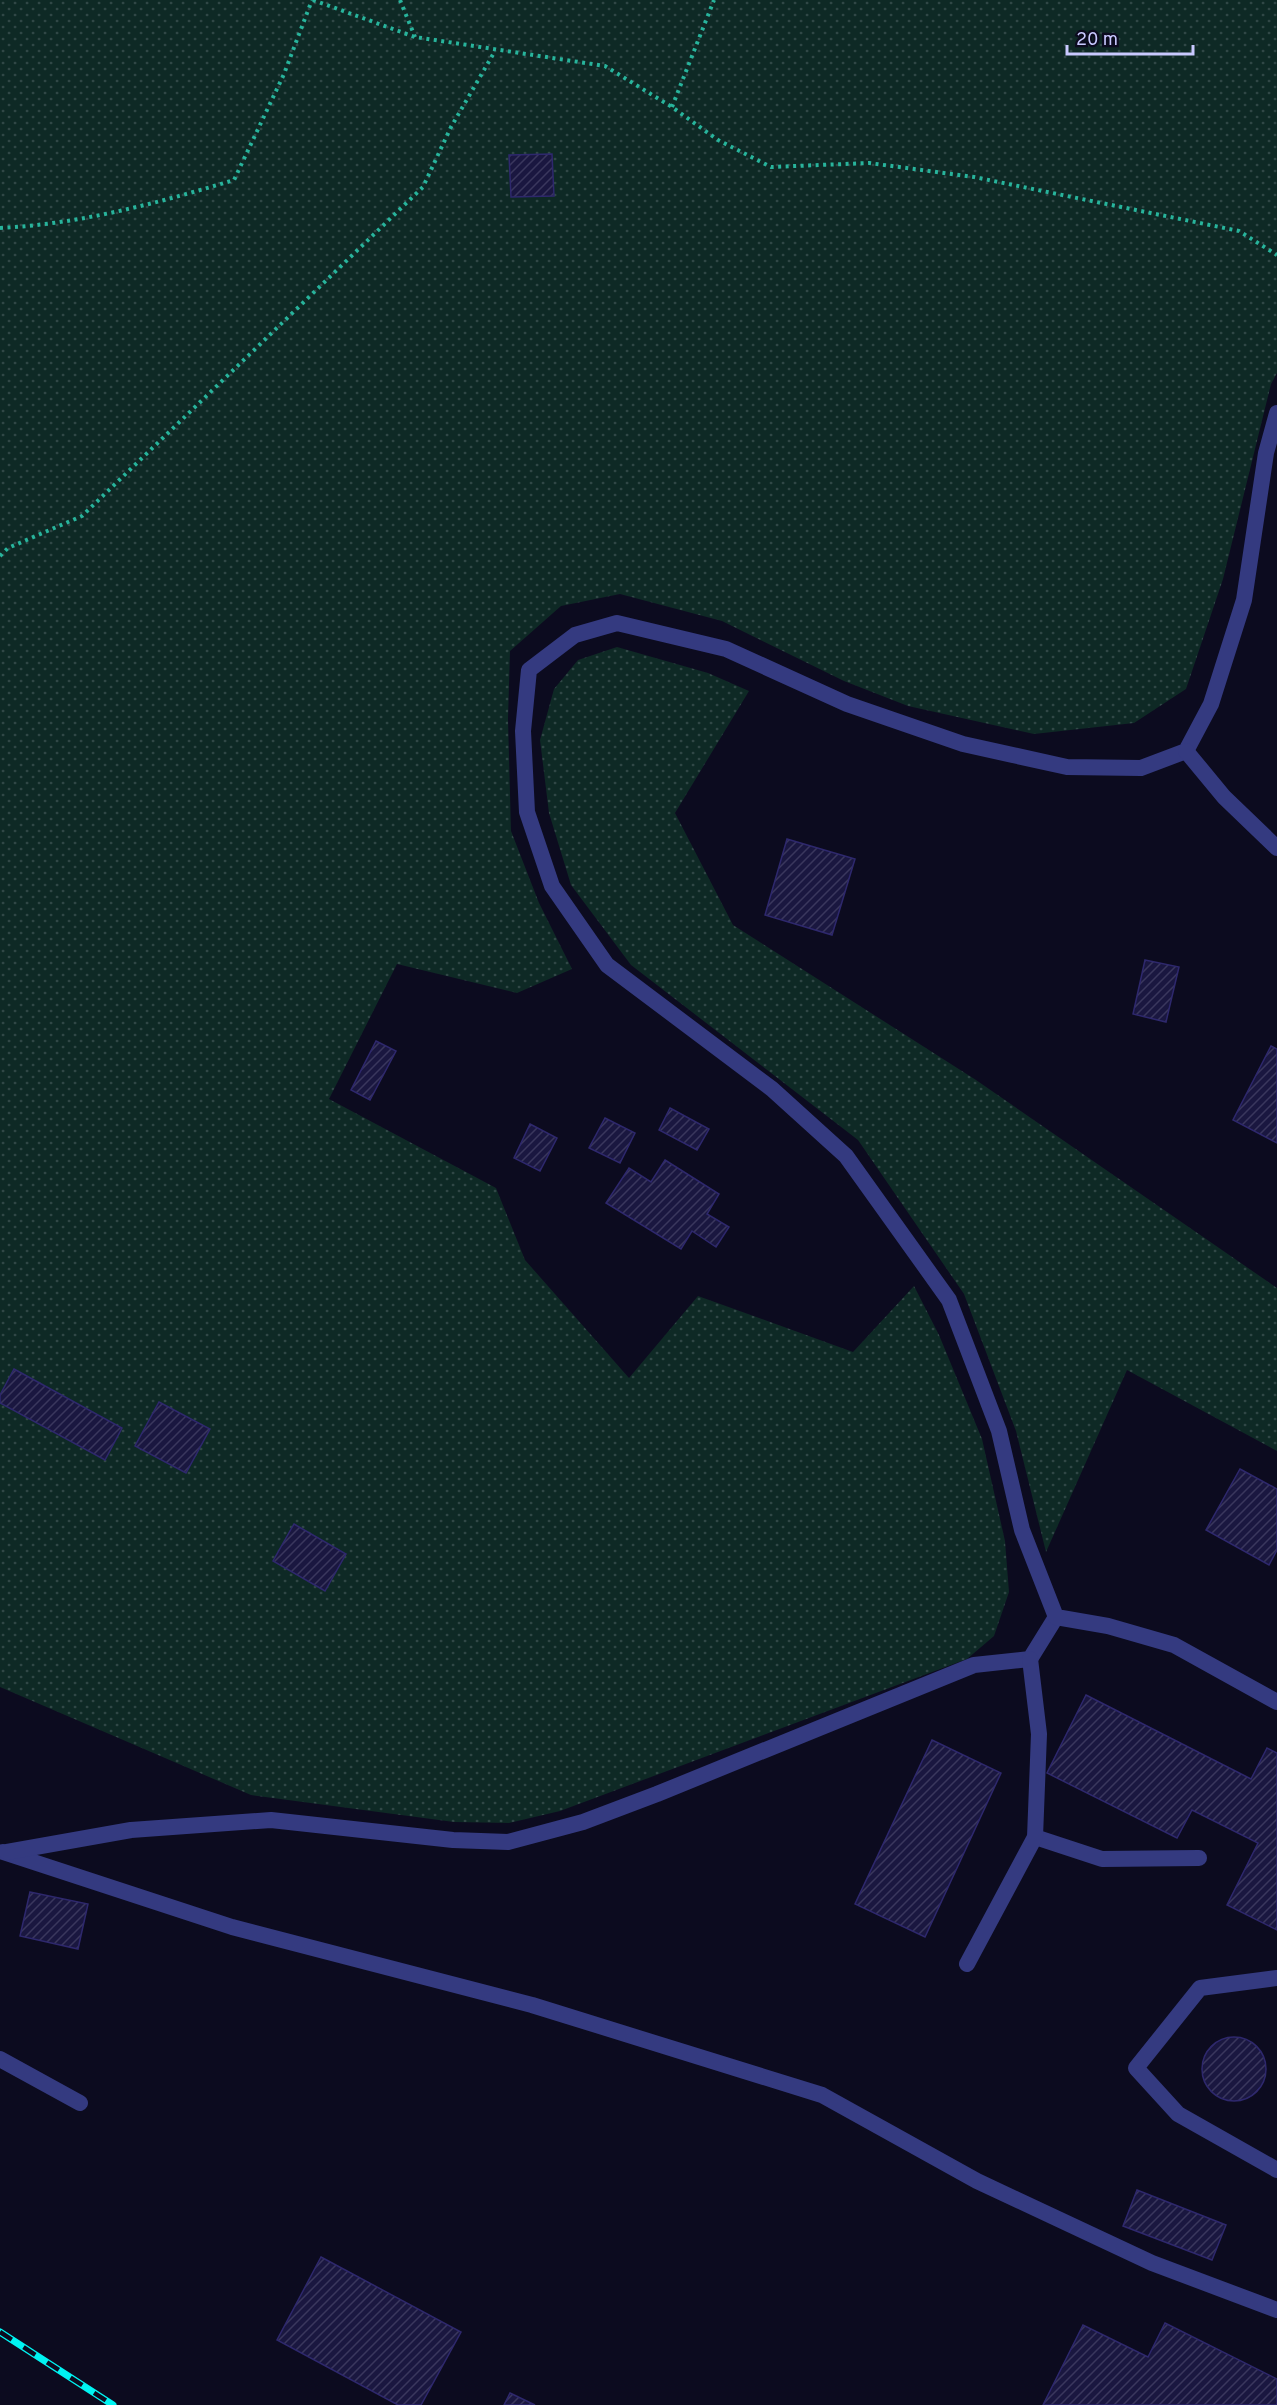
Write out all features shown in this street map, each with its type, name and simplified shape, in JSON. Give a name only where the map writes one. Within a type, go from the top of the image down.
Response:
[{"type":"street","points":[[1056,1617],[1022,1530],[999,1431],[950,1300],[846,1156],[772,1089],[607,965],[552,886],[527,812],[523,731],[529,670],[575,635],[617,622],[726,649],[847,704],[963,744],[1067,767],[1141,768],[1186,751],[1211,704],[1244,600],[1266,453],[1277,413]]},
{"type":"street","points":[[1186,751],[1224,797],[1277,848]]},
{"type":"street","points":[[967,1964],[1035,1838],[1038,1734],[1030,1659],[1056,1617]]},
{"type":"street","points":[[1056,1617],[1108,1626],[1174,1644],[1277,1702]]},
{"type":"street","points":[[1,1852],[130,1830],[271,1820],[453,1840],[508,1842],[583,1822],[657,1794],[974,1665],[1030,1659]]},
{"type":"street","points":[[1035,1838],[1102,1858],[1199,1858]]},
{"type":"street","points":[[1,1852],[232,1927],[532,2005],[822,2095],[977,2181],[1152,2263],[1277,2310]]},
{"type":"street","points":[[1277,1978],[1200,1988],[1136,2068],[1178,2114],[1277,2170]]},
{"type":"street","points":[[0,2059],[80,2103]]},
{"type":"path","points":[[0,228],[38,226],[150,205],[234,180],[284,74],[313,0],[415,37],[605,66],[672,107],[718,140],[771,167],[869,163],[974,177],[1239,231],[1277,255]]},
{"type":"path","points":[[400,0],[415,37]]},
{"type":"path","points":[[672,107],[714,0]]},
{"type":"path","points":[[0,556],[8,548],[82,516],[423,187],[452,128],[495,51]]},
{"type":"green space","points":[[0,0],[1277,0],[1277,373],[1271,384],[1223,579],[1186,689],[1134,723],[1034,734],[908,706],[844,681],[722,621],[620,594],[561,606],[510,651],[508,719],[511,831],[539,903],[572,969],[517,993],[397,964],[329,1099],[496,1188],[525,1260],[629,1378],[698,1296],[853,1352],[914,1286],[939,1335],[982,1439],[1005,1541],[1009,1592],[994,1636],[967,1659],[560,1811],[509,1823],[454,1822],[251,1795],[0,1687]]},
{"type":"green space","points":[[617,647],[708,673],[749,691],[675,813],[733,925],[976,1080],[1277,1288],[1277,1451],[1127,1370],[1046,1552],[1016,1431],[964,1294],[858,1140],[631,965],[571,885],[549,813],[540,740],[554,689],[578,660]]},
{"type":"building","points":[[552,154],[554,196],[511,197],[509,155]]},
{"type":"building","points":[[787,839],[855,859],[832,935],[765,915]]},
{"type":"building","points":[[1145,960],[1179,967],[1166,1022],[1133,1014]]},
{"type":"building","points":[[376,1041],[396,1051],[370,1100],[351,1090]]},
{"type":"building","points":[[1271,1046],[1277,1049],[1277,1143],[1233,1120]]},
{"type":"building","points":[[670,1108],[709,1129],[697,1150],[659,1130]]},
{"type":"building","points":[[605,1118],[635,1133],[620,1163],[589,1148]]},
{"type":"building","points":[[530,1124],[557,1138],[540,1171],[514,1158]]},
{"type":"building","points":[[665,1160],[719,1194],[707,1214],[729,1227],[716,1247],[692,1231],[681,1249],[606,1203],[629,1168],[651,1182]]},
{"type":"building","points":[[14,1369],[122,1428],[105,1460],[0,1403],[0,1395]]},
{"type":"building","points":[[159,1402],[210,1429],[186,1473],[135,1446]]},
{"type":"building","points":[[1240,1469],[1277,1489],[1277,1550],[1269,1565],[1206,1530]]},
{"type":"building","points":[[294,1524],[346,1554],[325,1591],[273,1561]]},
{"type":"building","points":[[1086,1695],[1251,1779],[1267,1748],[1277,1753],[1277,1930],[1227,1905],[1258,1843],[1192,1810],[1177,1838],[1047,1773]]},
{"type":"building","points":[[932,1740],[1001,1773],[925,1937],[855,1904]]},
{"type":"building","points":[[30,1892],[88,1904],[78,1949],[20,1936]]},
{"type":"building","points":[[1234,2037],[1252,2043],[1260,2051],[1266,2069],[1260,2087],[1252,2095],[1234,2101],[1216,2095],[1208,2087],[1202,2069],[1208,2051],[1216,2043]]},
{"type":"building","points":[[1137,2190],[1226,2225],[1212,2260],[1123,2226]]},
{"type":"building","points":[[321,2257],[461,2332],[421,2405],[398,2405],[277,2340]]},
{"type":"building","points":[[1165,2323],[1277,2379],[1277,2405],[1043,2405],[1083,2325],[1148,2357]]},
{"type":"building","points":[[510,2393],[535,2405],[504,2405]]},
{"type":"railway","points":[[0,2332],[113,2405]]}]
